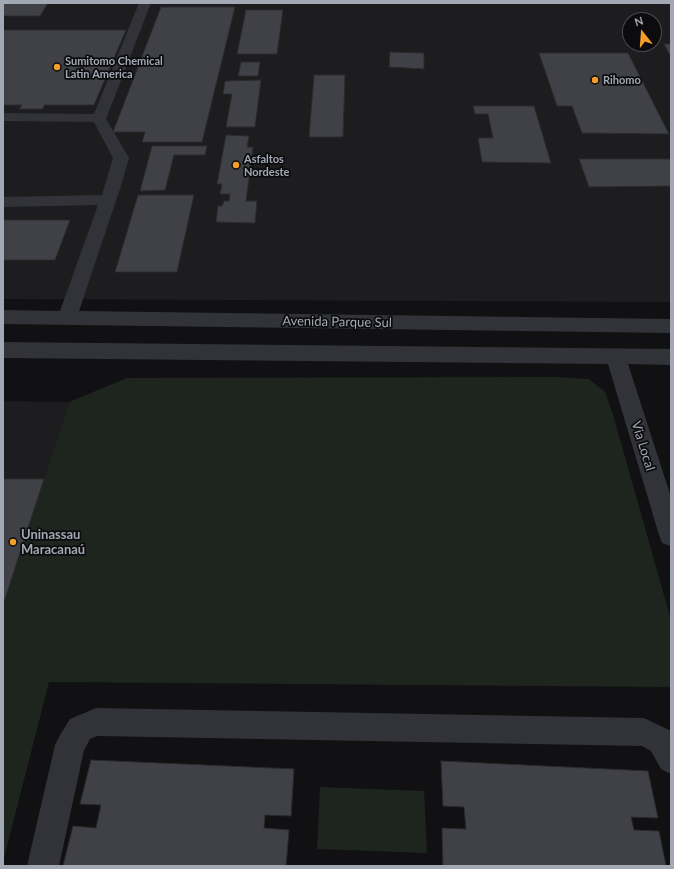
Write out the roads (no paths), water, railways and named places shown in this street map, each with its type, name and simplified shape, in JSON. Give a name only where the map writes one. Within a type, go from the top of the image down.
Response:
[{"type":"street","points":[[99,119],[146,3]]},
{"type":"street","points":[[3,117],[86,117],[99,119]]},
{"type":"street","points":[[67,318],[121,158],[99,119]]},
{"type":"street","points":[[3,202],[108,200]]},
{"type":"street","name":"Avenida Parque Sul","points":[[3,317],[671,326]]},
{"type":"street","points":[[3,350],[671,357]]},
{"type":"street","name":"Via Local","points":[[616,357],[671,535]]},
{"type":"street","points":[[43,866],[70,745],[80,729],[96,722],[644,732],[661,741],[671,759]]},
{"type":"place","name":"Sumitomo Chemical Latin America","points":[[57,67]]},
{"type":"place","name":"Rihomo","points":[[595,80]]},
{"type":"place","name":"Asfaltos Nordeste","points":[[236,165]]},
{"type":"place","name":"Uninassau Maracanaú","points":[[13,542]]}]
